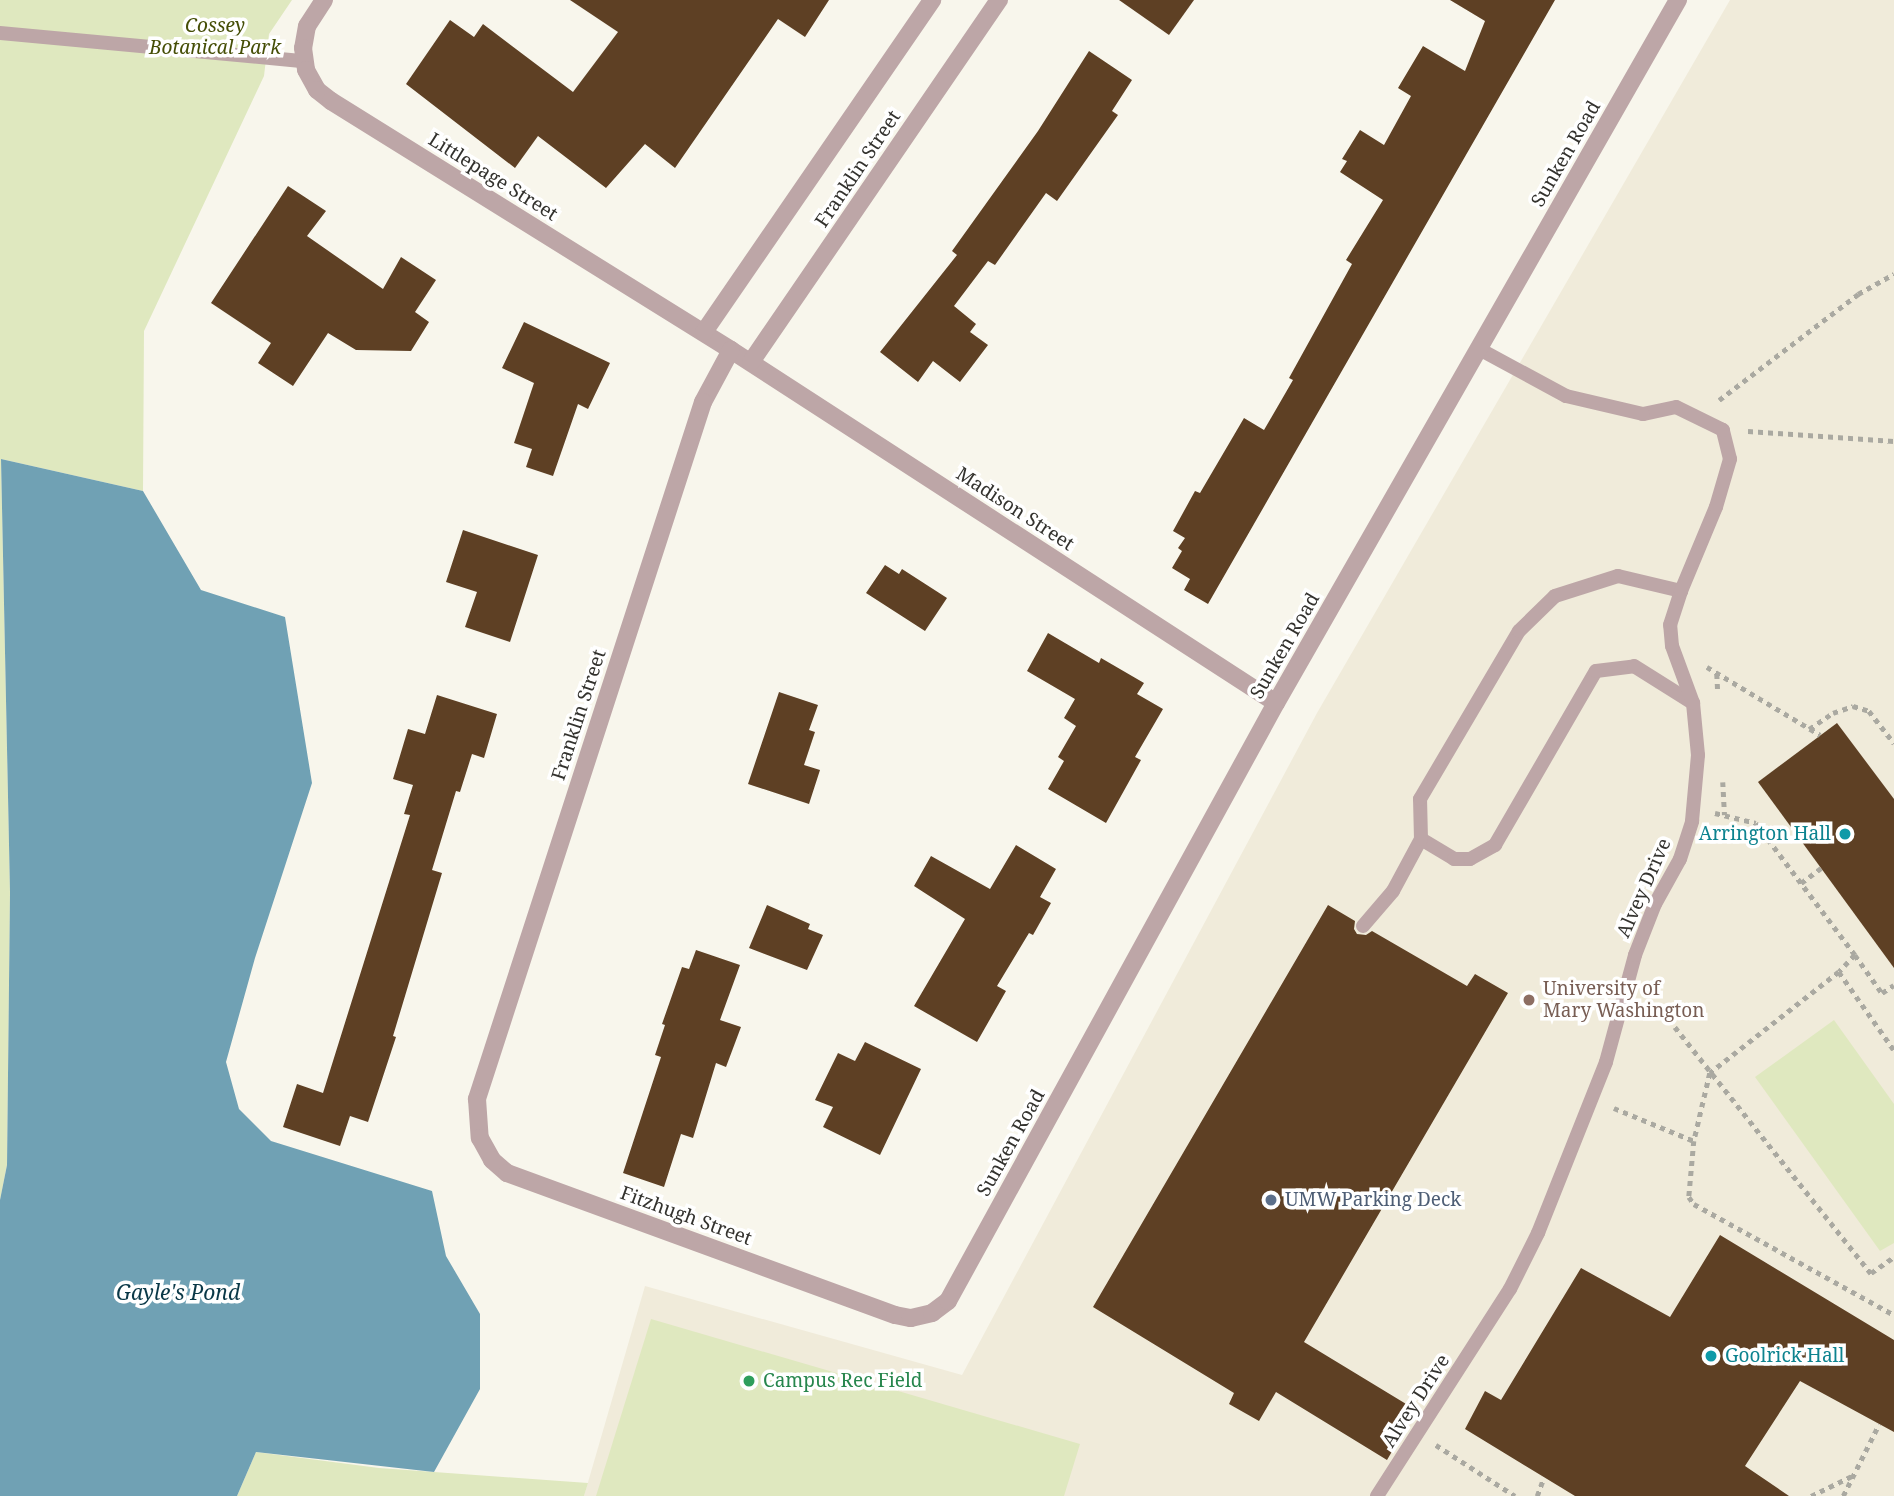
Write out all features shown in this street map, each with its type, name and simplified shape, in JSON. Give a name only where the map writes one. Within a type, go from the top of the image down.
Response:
[{"type":"street","points":[[304,61],[303,48],[307,26],[324,0]]},
{"type":"street","name":"Franklin Street","points":[[704,332],[932,0]]},
{"type":"street","name":"Franklin Street","points":[[751,362],[999,0]]},
{"type":"street","name":"Sunken Road","points":[[932,1313],[948,1301],[1276,703],[1678,0]]},
{"type":"street","name":"Littlepage Street","points":[[304,61],[317,90],[331,102],[732,350]]},
{"type":"street","name":"Franklin Street","points":[[477,1099],[702,402],[732,350]]},
{"type":"street","name":"Madison Street","points":[[732,350],[1276,703]]},
{"type":"street","name":"Fitzhugh Street","points":[[477,1099],[480,1138],[492,1160],[507,1173],[895,1315],[911,1318],[932,1313]]},
{"type":"lane","points":[[0,33],[304,61]]},
{"type":"lane","points":[[1479,349],[1566,396],[1643,414],[1676,407],[1723,430]]},
{"type":"lane","name":"Alvey Drive","points":[[1377,1496],[1510,1289],[1538,1233],[1606,1062],[1635,955],[1656,904],[1680,859],[1694,808],[1698,755],[1693,703],[1672,646],[1670,625],[1681,590],[1717,507],[1730,459],[1723,430]]},
{"type":"lane","points":[[1363,926],[1393,891],[1421,839],[1420,799],[1519,631],[1555,597],[1618,576],[1681,590]]},
{"type":"lane","points":[[1421,839],[1454,859],[1470,859],[1495,845],[1595,671],[1634,666],[1693,703]]},
{"type":"path","points":[[1894,274],[1858,294],[1719,399],[1723,430],[1894,441]]},
{"type":"path","points":[[1672,646],[1820,736]]},
{"type":"path","points":[[1809,729],[1833,713],[1853,706],[1869,711],[1894,743]]},
{"type":"path","points":[[1694,808],[1756,823],[1882,993],[1894,985]]},
{"type":"path","points":[[1801,883],[1821,868]]},
{"type":"path","points":[[1855,955],[1839,972],[1710,1073],[1695,1141],[1689,1197],[1693,1204],[1894,1315]]},
{"type":"path","points":[[1839,972],[1894,1049]]},
{"type":"path","points":[[1675,1027],[1871,1273],[1894,1258]]},
{"type":"path","points":[[1591,1099],[1695,1141]]},
{"type":"path","points":[[1843,1496],[1879,1424]]},
{"type":"path","points":[[1419,1433],[1515,1496]]},
{"type":"path","points":[[1811,1496],[1853,1475]]},
{"type":"path","points":[[1537,1496],[1544,1477]]},
{"type":"shaded area","name":"University of Mary Washington","points":[[1730,0],[1894,0],[1894,1496],[584,1496],[645,1286],[962,1375],[1317,713]]},
{"type":"green space","name":"Cossey Botanical Park","points":[[0,0],[292,0],[269,34],[264,76],[144,331],[143,491],[1,459],[10,893],[7,1165],[0,1200]]},
{"type":"green space","points":[[1834,1020],[1894,1104],[1894,1243],[1880,1251],[1755,1077]]},
{"type":"green space","name":"Campus Rec Field","points":[[651,1319],[1080,1444],[1064,1496],[596,1496]]},
{"type":"green space","points":[[256,1452],[379,1468],[588,1483],[584,1496],[237,1496]]},
{"type":"water","name":"Gayle's Pond","points":[[1,459],[143,491],[201,590],[285,617],[312,783],[255,958],[226,1062],[239,1109],[271,1141],[432,1191],[446,1256],[480,1314],[480,1389],[434,1472],[256,1452],[237,1496],[0,1496],[0,1200],[7,1165],[10,893]]},
{"type":"building","points":[[570,0],[829,0],[805,37],[778,19],[675,168],[645,144],[606,188],[538,136],[515,168],[406,84],[450,20],[474,37],[483,24],[573,92],[618,32]]},
{"type":"building","points":[[1119,0],[1194,0],[1169,35]]},
{"type":"building","points":[[1450,0],[1555,0],[1208,604],[1184,590],[1190,579],[1172,568],[1182,551],[1178,548],[1185,538],[1173,531],[1195,491],[1200,493],[1244,418],[1264,430],[1293,380],[1289,378],[1352,264],[1346,260],[1383,200],[1340,172],[1347,161],[1342,159],[1360,130],[1384,145],[1411,96],[1398,88],[1423,46],[1465,71],[1485,21]]},
{"type":"building","points":[[1089,51],[1132,80],[1112,111],[1118,115],[1057,201],[1046,193],[995,265],[988,261],[954,306],[976,324],[970,332],[988,345],[960,382],[933,361],[918,382],[880,352],[957,255],[952,251],[1038,131]]},
{"type":"building","points":[[288,186],[326,211],[307,236],[383,289],[401,257],[436,280],[415,312],[429,322],[411,351],[356,350],[328,333],[293,386],[258,363],[271,343],[211,303]]},
{"type":"building","points":[[524,322],[610,363],[588,409],[578,404],[553,476],[526,467],[532,449],[514,443],[534,383],[502,368]]},
{"type":"building","points":[[463,530],[538,555],[510,642],[465,627],[477,592],[446,582]]},
{"type":"building","points":[[885,565],[899,574],[902,569],[947,598],[925,631],[866,593]]},
{"type":"building","points":[[1048,633],[1099,663],[1101,658],[1144,683],[1137,694],[1163,709],[1135,757],[1141,760],[1106,823],[1048,789],[1064,761],[1058,757],[1076,726],[1064,718],[1075,699],[1027,671]]},
{"type":"building","points":[[779,692],[818,705],[809,730],[815,732],[804,765],[820,770],[809,804],[748,784]]},
{"type":"building","points":[[437,695],[497,714],[484,758],[472,754],[460,792],[456,791],[432,870],[442,873],[393,1036],[396,1037],[368,1122],[350,1116],[340,1146],[283,1127],[297,1084],[323,1093],[410,815],[404,814],[413,785],[393,779],[408,729],[425,734]]},
{"type":"building","name":"Arrington Hall","points":[[1837,723],[1894,799],[1894,968],[1758,782]]},
{"type":"building","points":[[1016,845],[1056,869],[1040,897],[1051,903],[1033,935],[1029,933],[997,986],[1006,991],[977,1042],[914,1006],[965,919],[914,886],[931,856],[990,889]]},
{"type":"building","points":[[767,905],[810,924],[808,929],[823,935],[807,970],[749,948]]},
{"type":"building","name":"UMW Parking Deck","points":[[1328,905],[1355,921],[1354,929],[1357,934],[1366,935],[1372,931],[1467,986],[1475,974],[1508,993],[1304,1342],[1416,1410],[1387,1460],[1276,1392],[1259,1421],[1229,1404],[1234,1393],[1093,1307]]},
{"type":"building","points":[[696,950],[740,965],[720,1020],[741,1027],[726,1067],[716,1063],[693,1138],[681,1134],[664,1187],[623,1173],[661,1057],[655,1055],[665,1025],[662,1024],[682,967],[689,969]]},
{"type":"building","points":[[865,1042],[921,1069],[880,1155],[823,1127],[833,1107],[815,1100],[838,1053],[855,1061]]},
{"type":"building","name":"Goolrick Hall","points":[[1720,1235],[1894,1340],[1894,1432],[1800,1381],[1745,1466],[1789,1496],[1575,1496],[1465,1429],[1485,1391],[1501,1400],[1581,1268],[1670,1317]]},
{"type":"place","name":"Arrington Hall","points":[[1845,834]]},
{"type":"place","name":"University of Mary Washington","points":[[1529,1000]]},
{"type":"place","name":"UMW Parking Deck","points":[[1271,1200]]},
{"type":"place","name":"Goolrick Hall","points":[[1711,1356]]},
{"type":"place","name":"Campus Rec Field","points":[[749,1381]]}]
